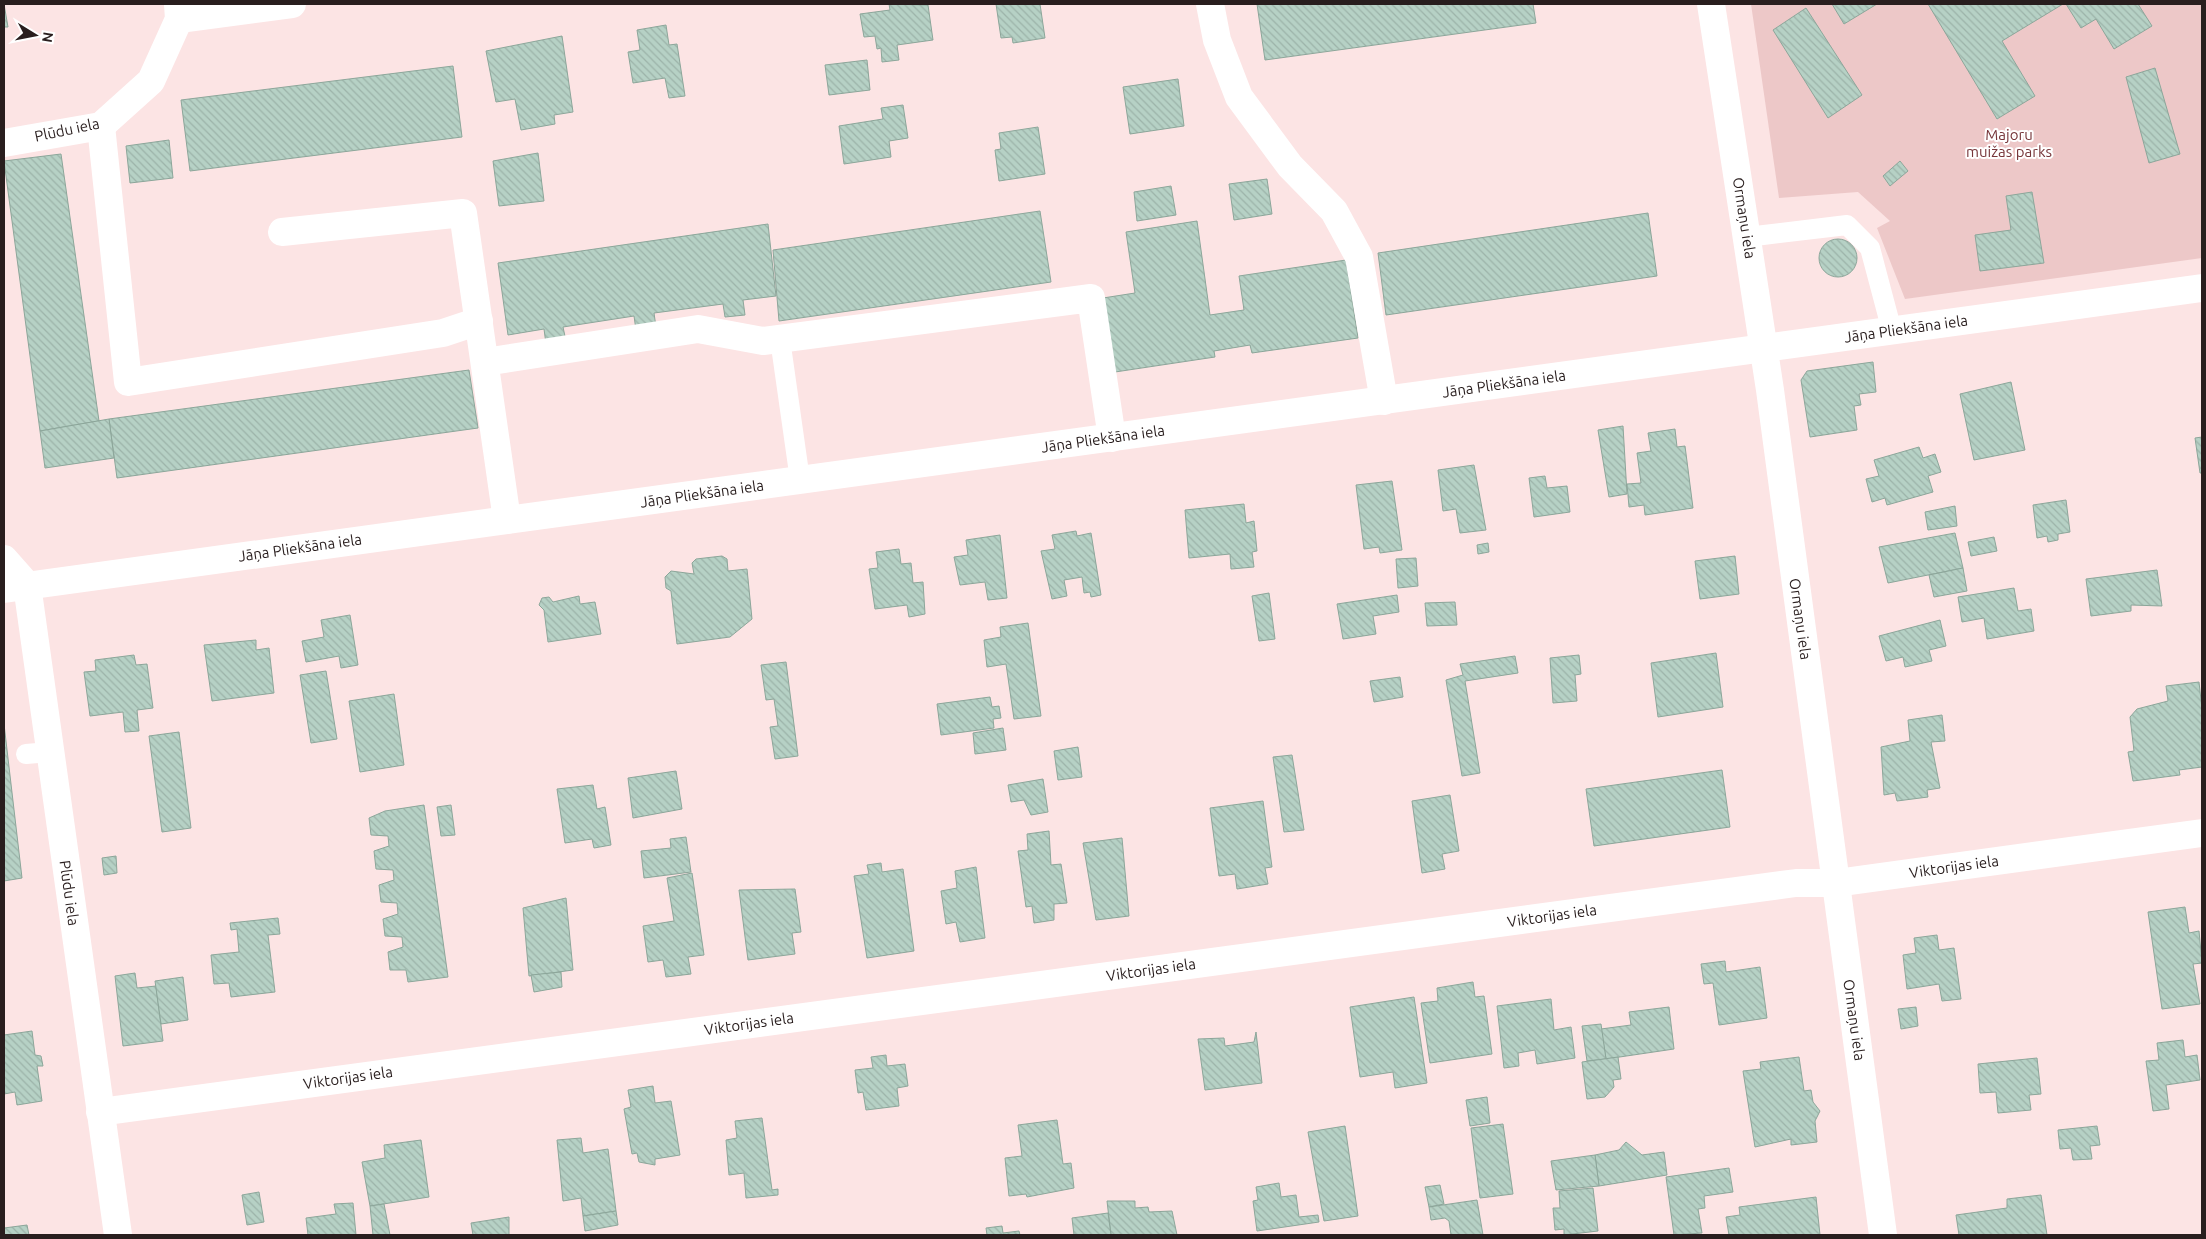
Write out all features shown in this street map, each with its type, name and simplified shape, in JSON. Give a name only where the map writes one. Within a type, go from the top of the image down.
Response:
[{"type":"street","points":[[178,12],[292,4]]},
{"type":"street","points":[[1210,4],[1217,40],[1240,97],[1290,166],[1334,211],[1358,257],[1384,401]]},
{"type":"street","name":"Ormaņu iela","points":[[1711,4],[1764,349],[1883,1235]]},
{"type":"street","name":"Plūdu iela","points":[[4,143],[101,126],[151,81],[178,12]]},
{"type":"street","points":[[101,126],[128,382],[443,333],[479,321]]},
{"type":"street","points":[[282,232],[462,214],[507,520]]},
{"type":"street","name":"Jāņa Pliekšāna iela","points":[[15,587],[2202,288]]},
{"type":"street","points":[[485,362],[698,329],[762,341],[1091,298],[1112,438]]},
{"type":"street","points":[[4,559],[15,587]]},
{"type":"street","name":"Plūdu iela","points":[[15,587],[38,753],[100,1112],[118,1235]]},
{"type":"street","name":"Viktorijas iela","points":[[100,1112],[1796,883],[1836,883],[2202,833]]},
{"type":"lane","points":[[1747,237],[1846,225],[1870,248],[1892,331]]},
{"type":"lane","points":[[780,339],[800,480]]},
{"type":"green space","name":"Majoru muižas parks","points":[[1751,4],[2202,4],[2202,258],[1905,299],[1877,228],[1890,221],[1858,192],[1779,198]]},
{"type":"building","points":[[4,4],[8,27],[4,27]]},
{"type":"building","points":[[889,4],[928,5],[933,40],[897,45],[899,60],[882,62],[881,48],[877,49],[875,36],[864,37],[860,14],[890,10]]},
{"type":"building","points":[[996,4],[1040,4],[1045,38],[1013,43],[1012,37],[1001,38]]},
{"type":"building","points":[[1257,4],[1533,4],[1536,23],[1265,60]]},
{"type":"building","points":[[1832,4],[1877,4],[1844,24]]},
{"type":"building","points":[[1928,4],[2063,4],[2002,41],[2035,96],[1997,119]]},
{"type":"building","points":[[2066,4],[2138,4],[2152,26],[2114,49],[2096,19],[2081,28]]},
{"type":"building","points":[[1806,8],[1862,95],[1828,118],[1773,30]]},
{"type":"building","points":[[666,25],[669,45],[677,44],[685,96],[669,98],[665,78],[633,83],[628,52],[640,50],[637,30]]},
{"type":"building","points":[[562,36],[573,112],[554,115],[555,124],[521,130],[515,99],[496,102],[486,51]]},
{"type":"building","points":[[867,60],[870,90],[829,95],[825,65]]},
{"type":"building","points":[[453,66],[462,137],[190,171],[181,100]]},
{"type":"building","points":[[2155,68],[2180,154],[2149,163],[2126,77]]},
{"type":"building","points":[[1178,79],[1184,126],[1130,134],[1123,87]]},
{"type":"building","points":[[903,105],[908,138],[889,141],[891,157],[844,164],[839,126],[883,119],[881,108]]},
{"type":"building","points":[[1038,127],[1045,174],[999,181],[995,150],[1001,149],[999,133]]},
{"type":"building","points":[[169,140],[173,178],[130,183],[126,146]]},
{"type":"building","points":[[538,153],[544,201],[499,206],[493,161]]},
{"type":"building","points":[[61,154],[99,421],[40,431],[4,161]]},
{"type":"building","points":[[1900,161],[1908,171],[1890,186],[1883,176]]},
{"type":"building","points":[[1267,179],[1272,214],[1234,220],[1229,184]]},
{"type":"building","points":[[1171,186],[1176,215],[1137,221],[1134,192]]},
{"type":"building","points":[[2032,192],[2044,263],[1980,271],[1975,235],[2011,230],[2006,196]]},
{"type":"building","points":[[1040,211],[1051,282],[779,321],[773,250]]},
{"type":"building","points":[[1648,213],[1657,276],[1386,315],[1378,253]]},
{"type":"building","points":[[1197,221],[1210,315],[1244,310],[1239,276],[1346,260],[1358,338],[1252,353],[1250,345],[1214,351],[1215,357],[1115,372],[1103,298],[1135,293],[1126,232]]},
{"type":"building","points":[[768,224],[776,296],[743,300],[745,315],[725,317],[723,304],[654,313],[656,327],[636,330],[634,316],[563,327],[566,341],[546,344],[544,329],[508,335],[498,263]]},
{"type":"building","points":[[1838,239],[1851,245],[1857,258],[1851,271],[1838,277],[1825,271],[1819,258],[1825,245]]},
{"type":"building","points":[[1873,362],[1876,392],[1859,394],[1861,405],[1854,406],[1857,430],[1810,437],[1801,380],[1807,371]]},
{"type":"building","points":[[469,370],[478,428],[117,478],[109,419]]},
{"type":"building","points":[[2011,382],[2025,450],[1974,460],[1960,394]]},
{"type":"building","points":[[109,419],[114,458],[45,468],[40,431]]},
{"type":"building","points":[[1623,426],[1627,494],[1609,497],[1598,430]]},
{"type":"building","points":[[1675,429],[1677,447],[1685,446],[1693,508],[1645,515],[1644,505],[1629,507],[1627,484],[1641,483],[1637,453],[1651,451],[1648,433]]},
{"type":"building","points":[[2202,437],[2202,473],[2200,473],[2195,438]]},
{"type":"building","points":[[1919,447],[1923,458],[1935,454],[1941,472],[1928,476],[1933,492],[1887,505],[1885,498],[1872,502],[1866,479],[1879,476],[1874,460]]},
{"type":"building","points":[[1474,465],[1486,530],[1460,533],[1456,509],[1443,511],[1438,470]]},
{"type":"building","points":[[1545,476],[1547,488],[1567,486],[1570,512],[1534,517],[1529,478]]},
{"type":"building","points":[[1392,481],[1402,550],[1380,553],[1379,547],[1364,549],[1356,485]]},
{"type":"building","points":[[2066,500],[2070,532],[2058,534],[2058,540],[2048,542],[2047,536],[2037,538],[2033,505]]},
{"type":"building","points":[[1244,504],[1246,523],[1254,521],[1257,551],[1252,552],[1254,567],[1231,569],[1230,554],[1189,558],[1185,510]]},
{"type":"building","points":[[1955,506],[1957,526],[1928,530],[1925,512]]},
{"type":"building","points":[[1076,531],[1077,536],[1091,533],[1101,595],[1091,597],[1090,592],[1084,593],[1082,577],[1064,580],[1067,596],[1052,599],[1041,551],[1055,549],[1052,535]]},
{"type":"building","points":[[1955,533],[1963,568],[1888,583],[1879,547]]},
{"type":"building","points":[[1000,535],[1007,598],[988,600],[985,582],[960,585],[954,557],[968,555],[966,540]]},
{"type":"building","points":[[1994,537],[1997,551],[1971,556],[1968,542]]},
{"type":"building","points":[[1488,543],[1489,552],[1478,554],[1477,545]]},
{"type":"building","points":[[899,549],[901,564],[911,563],[913,583],[923,582],[925,614],[909,617],[907,605],[875,609],[869,569],[878,568],[876,552]]},
{"type":"building","points":[[722,556],[727,559],[728,571],[747,569],[752,619],[730,637],[677,644],[671,591],[666,588],[665,577],[671,571],[694,574],[692,563],[696,559]]},
{"type":"building","points":[[1735,556],[1739,594],[1700,599],[1695,561]]},
{"type":"building","points":[[1416,558],[1418,586],[1398,588],[1396,559]]},
{"type":"building","points":[[1963,568],[1967,591],[1934,597],[1929,575]]},
{"type":"building","points":[[2157,570],[2162,606],[2131,605],[2131,611],[2091,616],[2086,579]]},
{"type":"building","points":[[2014,588],[2018,611],[2031,609],[2034,631],[1987,639],[1984,618],[1962,622],[1958,597]]},
{"type":"building","points":[[1269,593],[1275,639],[1259,641],[1252,596]]},
{"type":"building","points":[[1397,595],[1399,612],[1373,616],[1376,634],[1343,639],[1337,604]]},
{"type":"building","points":[[579,596],[580,604],[595,602],[601,634],[548,642],[544,610],[539,605],[542,598],[549,597],[553,602]]},
{"type":"building","points":[[1455,602],[1457,625],[1427,626],[1425,603]]},
{"type":"building","points":[[350,615],[358,665],[341,668],[339,656],[306,662],[302,641],[324,637],[321,620]]},
{"type":"building","points":[[1940,620],[1946,646],[1929,650],[1932,661],[1905,667],[1903,657],[1886,661],[1879,636]]},
{"type":"building","points":[[1028,623],[1041,716],[1014,719],[1006,664],[987,667],[984,640],[1001,637],[1000,627]]},
{"type":"building","points":[[256,640],[256,650],[269,648],[274,693],[212,701],[204,645]]},
{"type":"building","points":[[1716,653],[1723,707],[1658,717],[1651,663]]},
{"type":"building","points":[[134,655],[136,665],[147,664],[153,708],[137,710],[139,731],[125,732],[123,712],[90,716],[84,672],[96,671],[95,660]]},
{"type":"building","points":[[1579,655],[1581,674],[1575,675],[1577,701],[1553,703],[1550,658]]},
{"type":"building","points":[[1515,656],[1518,673],[1465,681],[1480,773],[1462,776],[1446,680],[1463,675],[1460,664]]},
{"type":"building","points":[[786,662],[798,756],[775,759],[770,727],[778,726],[774,699],[766,700],[761,665]]},
{"type":"building","points":[[326,671],[337,739],[311,743],[300,675]]},
{"type":"building","points":[[1400,677],[1403,697],[1374,702],[1370,681]]},
{"type":"building","points":[[2199,682],[2202,709],[2202,767],[2179,770],[2180,775],[2133,781],[2128,752],[2134,751],[2130,717],[2137,709],[2168,701],[2166,686]]},
{"type":"building","points":[[394,694],[404,765],[360,772],[349,701]]},
{"type":"building","points":[[990,697],[992,707],[999,706],[1001,718],[993,719],[994,728],[941,735],[937,704]]},
{"type":"building","points":[[1942,715],[1945,741],[1931,742],[1940,788],[1927,790],[1928,797],[1897,801],[1895,793],[1884,795],[1881,747],[1910,741],[1908,720]]},
{"type":"building","points":[[4,724],[22,878],[4,881]]},
{"type":"building","points":[[1003,728],[1006,750],[975,754],[973,733]]},
{"type":"building","points":[[179,732],[191,828],[162,832],[149,736]]},
{"type":"building","points":[[1078,747],[1082,777],[1058,780],[1054,751]]},
{"type":"building","points":[[1292,755],[1304,830],[1284,832],[1273,757]]},
{"type":"building","points":[[1722,770],[1730,827],[1594,846],[1586,789]]},
{"type":"building","points":[[676,771],[682,809],[633,818],[628,778]]},
{"type":"building","points":[[1043,779],[1048,812],[1031,815],[1024,800],[1011,802],[1008,785]]},
{"type":"building","points":[[593,785],[597,809],[605,807],[611,845],[594,848],[592,839],[565,843],[557,789]]},
{"type":"building","points":[[1450,795],[1459,851],[1442,854],[1445,869],[1422,873],[1412,801]]},
{"type":"building","points":[[1263,801],[1272,867],[1265,868],[1268,884],[1237,889],[1235,874],[1219,876],[1210,808]]},
{"type":"building","points":[[424,805],[448,977],[408,982],[406,970],[390,970],[388,952],[403,947],[402,937],[385,936],[383,919],[398,914],[397,903],[381,902],[379,885],[394,880],[393,870],[376,869],[374,851],[389,846],[388,836],[371,835],[369,818],[385,811]]},
{"type":"building","points":[[451,805],[455,835],[441,836],[437,807]]},
{"type":"building","points":[[1049,831],[1051,865],[1061,864],[1067,903],[1054,904],[1054,920],[1034,923],[1032,906],[1026,907],[1018,851],[1028,850],[1027,834]]},
{"type":"building","points":[[686,837],[691,872],[644,878],[641,851],[671,848],[670,839]]},
{"type":"building","points":[[1122,838],[1129,916],[1096,920],[1083,843]]},
{"type":"building","points":[[116,856],[117,873],[104,875],[102,858]]},
{"type":"building","points":[[881,863],[882,872],[903,869],[914,951],[867,958],[854,876],[869,874],[867,865]]},
{"type":"building","points":[[976,867],[985,938],[960,942],[956,922],[946,924],[941,891],[957,888],[955,871]]},
{"type":"building","points":[[692,873],[704,955],[688,957],[691,974],[666,977],[663,960],[648,962],[643,926],[674,921],[667,878]]},
{"type":"building","points":[[795,889],[801,932],[792,933],[795,954],[748,960],[739,890]]},
{"type":"building","points":[[566,898],[573,970],[529,976],[523,908]]},
{"type":"building","points":[[2185,907],[2189,933],[2199,931],[2202,963],[2193,964],[2200,1004],[2162,1009],[2148,912]]},
{"type":"building","points":[[278,918],[280,934],[268,935],[275,992],[231,997],[229,983],[214,984],[211,955],[239,952],[237,929],[231,930],[230,923]]},
{"type":"building","points":[[1937,935],[1939,950],[1954,948],[1961,999],[1942,1001],[1939,984],[1907,989],[1903,955],[1916,953],[1914,938]]},
{"type":"building","points":[[1725,961],[1726,972],[1760,967],[1767,1018],[1719,1025],[1713,983],[1704,984],[1701,964]]},
{"type":"building","points":[[561,972],[562,987],[534,992],[531,975]]},
{"type":"building","points":[[135,973],[137,988],[156,986],[163,1041],[123,1046],[115,976]]},
{"type":"building","points":[[183,977],[188,1020],[161,1024],[155,981]]},
{"type":"building","points":[[1473,982],[1475,997],[1484,996],[1492,1054],[1430,1063],[1421,1003],[1438,1001],[1437,988]]},
{"type":"building","points":[[1414,997],[1427,1083],[1395,1088],[1393,1072],[1360,1077],[1350,1007]]},
{"type":"building","points":[[1551,999],[1554,1030],[1571,1027],[1575,1058],[1537,1064],[1535,1050],[1518,1053],[1519,1066],[1504,1068],[1497,1006]]},
{"type":"building","points":[[1669,1007],[1674,1049],[1606,1059],[1601,1029],[1631,1025],[1629,1012]]},
{"type":"building","points":[[1916,1007],[1918,1026],[1901,1029],[1898,1009]]},
{"type":"building","points":[[1601,1024],[1606,1059],[1587,1061],[1582,1026]]},
{"type":"building","points":[[32,1031],[35,1055],[41,1056],[43,1066],[37,1066],[42,1101],[17,1105],[15,1092],[4,1094],[4,1035]]},
{"type":"building","points":[[1256,1032],[1262,1083],[1205,1090],[1198,1039],[1224,1038],[1225,1046],[1254,1042]]},
{"type":"building","points":[[2183,1040],[2185,1057],[2197,1055],[2200,1080],[2166,1085],[2169,1109],[2153,1111],[2146,1061],[2159,1060],[2157,1043]]},
{"type":"building","points":[[886,1055],[887,1066],[905,1064],[908,1086],[897,1088],[899,1106],[866,1110],[863,1092],[858,1093],[855,1070],[873,1068],[871,1057]]},
{"type":"building","points":[[1618,1057],[1621,1079],[1613,1080],[1614,1087],[1605,1097],[1587,1099],[1582,1062]]},
{"type":"building","points":[[1799,1057],[1804,1091],[1811,1090],[1813,1102],[1820,1111],[1815,1121],[1817,1142],[1791,1145],[1791,1139],[1755,1147],[1743,1071],[1761,1069],[1760,1062]]},
{"type":"building","points":[[2037,1058],[2041,1094],[2029,1095],[2031,1110],[1998,1113],[1996,1092],[1980,1093],[1978,1064]]},
{"type":"building","points":[[653,1086],[655,1103],[671,1101],[680,1155],[655,1159],[655,1165],[639,1162],[637,1153],[632,1154],[624,1109],[631,1107],[628,1090]]},
{"type":"building","points":[[1487,1097],[1490,1123],[1470,1126],[1466,1100]]},
{"type":"building","points":[[762,1118],[772,1190],[778,1189],[778,1195],[746,1198],[744,1173],[729,1175],[726,1140],[737,1138],[735,1121]]},
{"type":"building","points":[[1057,1120],[1063,1164],[1071,1163],[1074,1188],[1027,1197],[1026,1194],[1009,1196],[1005,1158],[1022,1156],[1018,1125]]},
{"type":"building","points":[[1503,1124],[1513,1194],[1480,1198],[1471,1128]]},
{"type":"building","points":[[1345,1126],[1358,1216],[1324,1221],[1308,1132]]},
{"type":"building","points":[[2097,1126],[2100,1145],[2090,1146],[2092,1159],[2073,1160],[2071,1148],[2060,1149],[2058,1130]]},
{"type":"building","points":[[581,1138],[583,1153],[608,1149],[616,1211],[583,1216],[581,1198],[563,1201],[557,1140]]},
{"type":"building","points":[[421,1140],[429,1197],[370,1206],[362,1162],[385,1158],[384,1145]]},
{"type":"building","points":[[1626,1142],[1642,1155],[1664,1152],[1667,1175],[1599,1186],[1595,1155],[1619,1150]]},
{"type":"building","points":[[1595,1155],[1599,1186],[1556,1190],[1551,1161]]},
{"type":"building","points":[[1729,1168],[1733,1192],[1704,1196],[1705,1208],[1698,1209],[1702,1233],[1674,1235],[1666,1177]]},
{"type":"building","points":[[1279,1183],[1281,1197],[1296,1195],[1299,1217],[1318,1215],[1319,1222],[1257,1231],[1253,1201],[1258,1200],[1256,1187]]},
{"type":"building","points":[[1440,1185],[1444,1204],[1429,1207],[1425,1187]]},
{"type":"building","points":[[1593,1188],[1598,1231],[1564,1235],[1564,1229],[1555,1230],[1553,1208],[1560,1208],[1559,1191]]},
{"type":"building","points":[[259,1192],[264,1222],[247,1225],[242,1195]]},
{"type":"building","points":[[2041,1195],[2047,1235],[1959,1235],[1956,1215],[2007,1208],[2007,1199]]},
{"type":"building","points":[[1816,1197],[1820,1235],[1729,1235],[1726,1217],[1740,1215],[1739,1207]]},
{"type":"building","points":[[1477,1200],[1483,1235],[1451,1235],[1449,1221],[1445,1218],[1431,1220],[1429,1207]]},
{"type":"building","points":[[1107,1201],[1135,1201],[1135,1208],[1148,1207],[1149,1212],[1172,1211],[1177,1235],[1111,1235]]},
{"type":"building","points":[[353,1203],[356,1235],[308,1235],[306,1218],[336,1214],[334,1204]]},
{"type":"building","points":[[384,1204],[390,1235],[373,1235],[370,1206]]},
{"type":"building","points":[[616,1211],[618,1225],[585,1231],[583,1216]]},
{"type":"building","points":[[1108,1213],[1111,1235],[1074,1235],[1072,1218]]},
{"type":"building","points":[[509,1217],[509,1235],[473,1235],[471,1223]]},
{"type":"building","points":[[27,1225],[29,1235],[4,1235],[4,1228]]},
{"type":"building","points":[[1002,1226],[1003,1233],[1019,1231],[1020,1235],[987,1235],[986,1228]]}]
